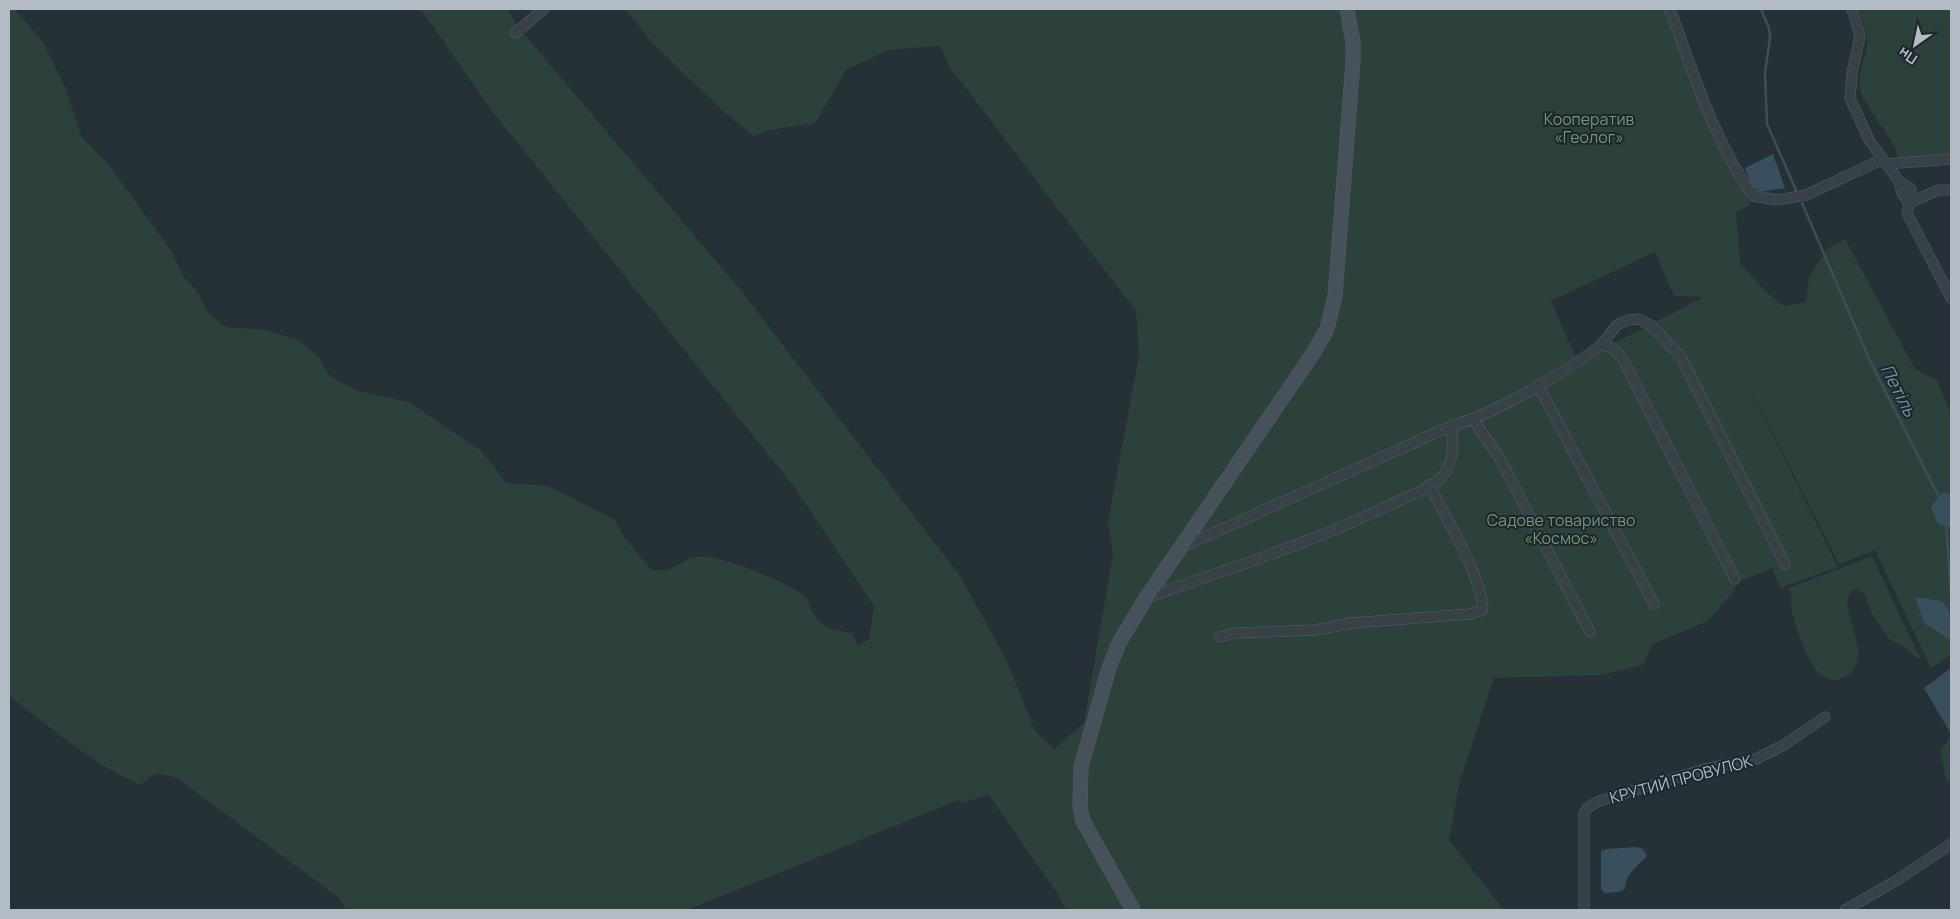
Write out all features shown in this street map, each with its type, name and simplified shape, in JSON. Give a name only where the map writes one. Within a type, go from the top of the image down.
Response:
[{"type":"street","points":[[515,33],[544,9]]},
{"type":"street","points":[[1133,910],[1083,821],[1079,792],[1081,767],[1108,668],[1120,642],[1179,548],[1297,378],[1327,329],[1336,288],[1353,61],[1353,42],[1347,9]]},
{"type":"street","points":[[1670,9],[1703,98],[1741,179],[1754,196],[1777,200],[1806,195],[1884,161],[1951,159]]},
{"type":"street","points":[[1852,9],[1860,36],[1852,73],[1850,98],[1869,140],[1899,182],[1902,193],[1909,203],[1907,214],[1951,298]]},
{"type":"street","points":[[1909,203],[1938,190],[1951,190]]},
{"type":"street","points":[[1179,548],[1451,426],[1473,420],[1578,362],[1600,345],[1617,325],[1638,319],[1652,326],[1681,357],[1785,564]]},
{"type":"street","points":[[1600,345],[1613,348],[1623,360],[1735,580]]},
{"type":"street","points":[[1538,384],[1654,604]]},
{"type":"street","points":[[1473,420],[1499,457],[1590,632]]},
{"type":"street","points":[[1146,598],[1348,526],[1429,485],[1443,476],[1450,464],[1453,446],[1451,426]]},
{"type":"street","points":[[1219,637],[1235,634],[1316,630],[1351,623],[1470,614],[1481,611],[1483,607],[1482,600],[1476,581],[1429,485]]},
{"type":"street","name":"КРУТИЙ ПРОВУЛОК","points":[[1584,910],[1584,814],[1587,808],[1599,801],[1705,769],[1756,760],[1784,745],[1825,717]]},
{"type":"street","points":[[1844,910],[1899,879],[1951,844]]},
{"type":"green space","points":[[9,9],[15,9],[44,44],[66,89],[81,136],[107,163],[144,213],[171,251],[183,276],[198,292],[208,313],[226,327],[266,330],[299,340],[318,356],[330,376],[358,391],[409,402],[482,451],[506,483],[548,486],[615,520],[624,537],[651,570],[668,570],[697,557],[719,559],[746,568],[777,580],[801,594],[808,600],[811,610],[819,621],[829,628],[853,633],[858,646],[869,639],[874,606],[792,484],[491,110],[421,9],[507,9],[519,28],[743,293],[960,576],[1006,659],[1035,731],[1055,749],[1084,722],[1113,554],[1108,522],[1139,355],[1136,311],[948,65],[940,46],[889,50],[847,69],[815,123],[770,130],[754,136],[725,113],[656,47],[625,9],[1665,9],[1750,205],[1736,212],[1740,263],[1769,295],[1785,306],[1806,302],[1809,276],[1828,248],[1845,239],[1915,369],[1937,380],[1951,414],[1951,655],[1931,668],[1875,550],[1839,564],[1744,377],[1838,567],[1780,588],[1773,568],[1735,583],[1735,590],[1708,621],[1653,644],[1643,665],[1601,675],[1494,678],[1460,781],[1449,840],[1504,910],[1066,910],[1057,893],[989,795],[960,803],[959,800],[687,910],[347,910],[338,897],[177,778],[156,773],[140,785],[88,756],[9,696]],"holes":[[[1655,252],[1674,296],[1703,297],[1578,362],[1551,301]]]},
{"type":"green space","points":[[1859,9],[1951,9],[1951,156],[1898,158],[1893,144],[1869,108],[1861,92],[1860,74],[1867,42]]},
{"type":"green space","points":[[1872,556],[1920,658],[1917,659],[1903,646],[1889,639],[1872,614],[1865,595],[1857,589],[1852,590],[1848,599],[1848,605],[1857,646],[1858,656],[1856,665],[1852,672],[1843,678],[1830,680],[1819,673],[1807,654],[1792,613],[1789,588]]},
{"type":"green space","points":[[1951,735],[1951,784],[1946,780],[1940,751]]},
{"type":"water","points":[[1773,154],[1785,188],[1760,192],[1751,185],[1745,168]]},
{"type":"water","points":[[1942,493],[1951,494],[1951,527],[1938,524],[1931,507]]},
{"type":"water","points":[[1915,597],[1942,601],[1951,615],[1951,638],[1949,639],[1924,623]]},
{"type":"water","points":[[1951,668],[1951,734],[1924,688]]},
{"type":"water","points":[[1637,847],[1643,849],[1647,856],[1627,879],[1625,889],[1619,892],[1604,893],[1601,888],[1601,851]]},
{"type":"waterway","name":"Петіль","points":[[1761,9],[1769,28],[1770,38],[1765,73],[1767,124],[1796,190]]},
{"type":"waterway","name":"Петіль","points":[[1802,203],[1870,361],[1940,499]]},
{"type":"waterway","name":"Петіль","points":[[1946,523],[1951,594]]},
{"type":"park label","name":"Кооператив «Геолог»","points":[[1589,128]]},
{"type":"park label","name":"Садове товариство «Космос»","points":[[1561,529]]}]
